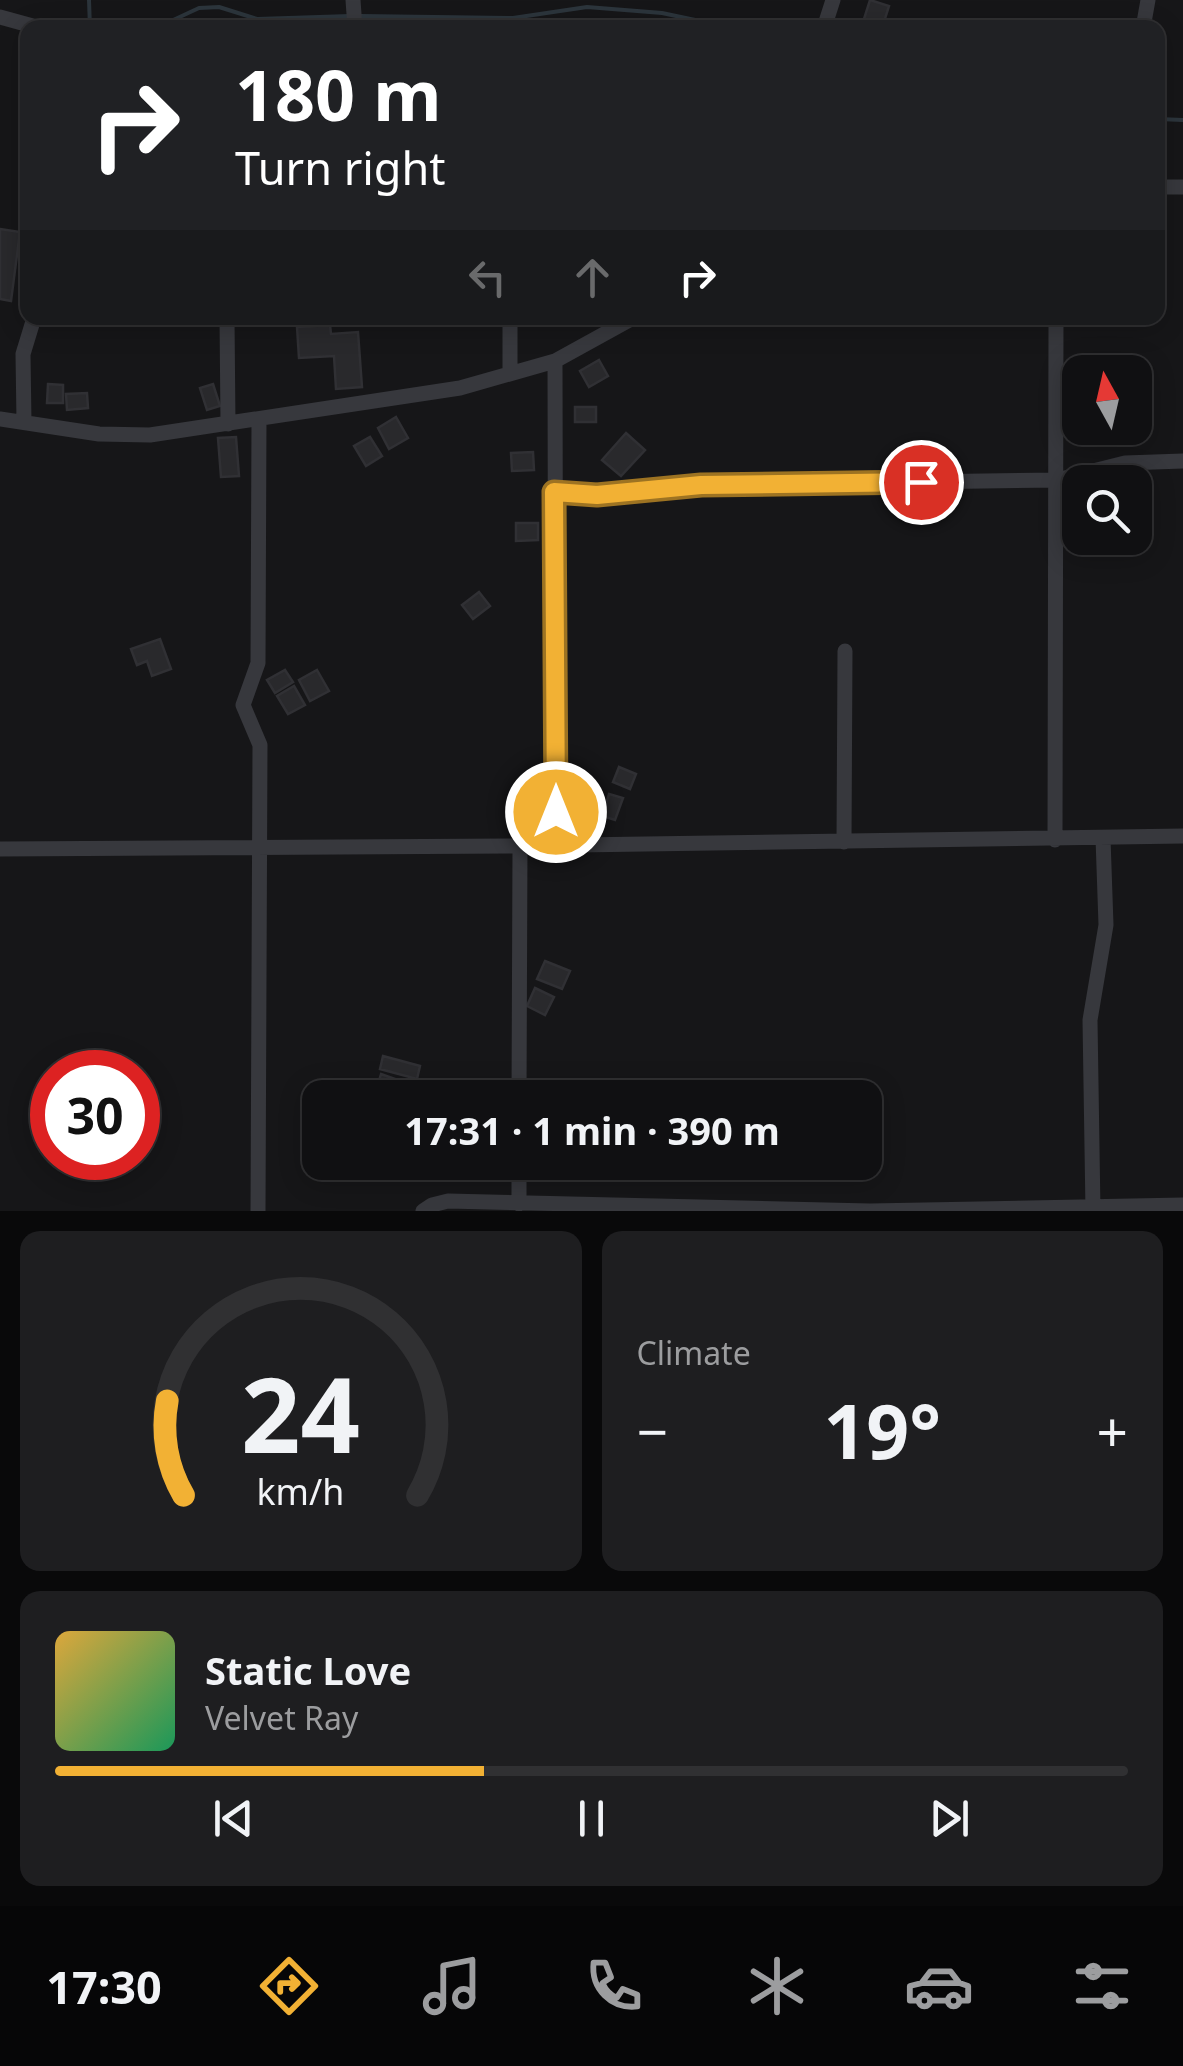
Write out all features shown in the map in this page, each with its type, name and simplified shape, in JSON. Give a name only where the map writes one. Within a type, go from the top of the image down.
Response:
[{"type":"street","points":[[24,422],[24,354],[32,325]]},
{"type":"street","points":[[227,325],[228,424]]},
{"type":"street","points":[[510,325],[510,374]]},
{"type":"street","points":[[0,419],[99,434],[150,436],[460,388],[555,361],[620,325]]},
{"type":"street","points":[[1055,840],[1056,325]]},
{"type":"street","points":[[555,361],[556,846]]},
{"type":"street","points":[[258,419],[258,664],[243,705],[260,745],[258,1211]]},
{"type":"street","points":[[554,492],[597,495],[701,485],[1057,480],[1124,464],[1183,462]]},
{"type":"street","points":[[844,842],[845,651]]},
{"type":"street","points":[[0,850],[1183,836]]},
{"type":"street","points":[[1093,1209],[1090,1020],[1106,925],[1103,838]]},
{"type":"street","points":[[520,846],[520,1080]]},
{"type":"street","points":[[519,1180],[519,1204]]},
{"type":"street","points":[[423,1211],[448,1201],[870,1211],[1183,1205]]},
{"type":"building","points":[[870,0],[889,6],[885,20],[864,19]]},
{"type":"building","points":[[0,229],[20,232],[11,301],[0,299]]},
{"type":"building","points":[[330,325],[331,334],[358,332],[362,387],[336,389],[334,356],[299,358],[297,327]]},
{"type":"building","points":[[599,360],[608,376],[589,387],[580,371]]},
{"type":"building","points":[[48,384],[63,385],[63,403],[47,403]]},
{"type":"building","points":[[213,384],[220,406],[207,410],[200,388]]},
{"type":"building","points":[[87,393],[88,408],[67,410],[66,394]]},
{"type":"building","points":[[575,407],[596,407],[596,422],[575,422]]},
{"type":"building","points":[[396,417],[408,438],[389,449],[378,428]]},
{"type":"building","points":[[626,433],[645,450],[621,476],[602,460]]},
{"type":"building","points":[[236,437],[239,476],[221,477],[218,438]]},
{"type":"building","points":[[370,437],[382,456],[366,466],[354,446]]},
{"type":"building","points":[[533,452],[534,470],[512,471],[511,453]]},
{"type":"building","points":[[516,523],[538,523],[538,540],[516,541]]},
{"type":"building","points":[[479,592],[490,606],[473,619],[462,605]]},
{"type":"building","points":[[160,639],[171,669],[152,676],[147,661],[137,665],[131,649]]},
{"type":"building","points":[[285,670],[293,682],[275,693],[267,680]]},
{"type":"building","points":[[317,670],[329,691],[310,701],[299,680]]},
{"type":"building","points":[[294,686],[305,705],[288,714],[277,696]]},
{"type":"building","points":[[619,767],[636,774],[630,789],[613,782]]},
{"type":"building","points":[[609,794],[623,798],[615,820],[602,816]]},
{"type":"building","points":[[545,961],[570,971],[562,989],[537,979]]},
{"type":"building","points":[[535,988],[554,997],[545,1015],[527,1006]]},
{"type":"building","points":[[383,1056],[420,1066],[417,1079],[380,1069]]},
{"type":"waterway","points":[[89,0],[90,20]]},
{"type":"waterway","points":[[173,20],[199,8],[219,7],[257,19],[350,16]]},
{"type":"waterway","points":[[360,16],[513,18],[587,7],[695,20]]},
{"type":"waterway","points":[[1165,119],[1183,120]]},
{"type":"route","points":[[556,812],[554,492],[597,495],[701,485],[921,482]]}]
